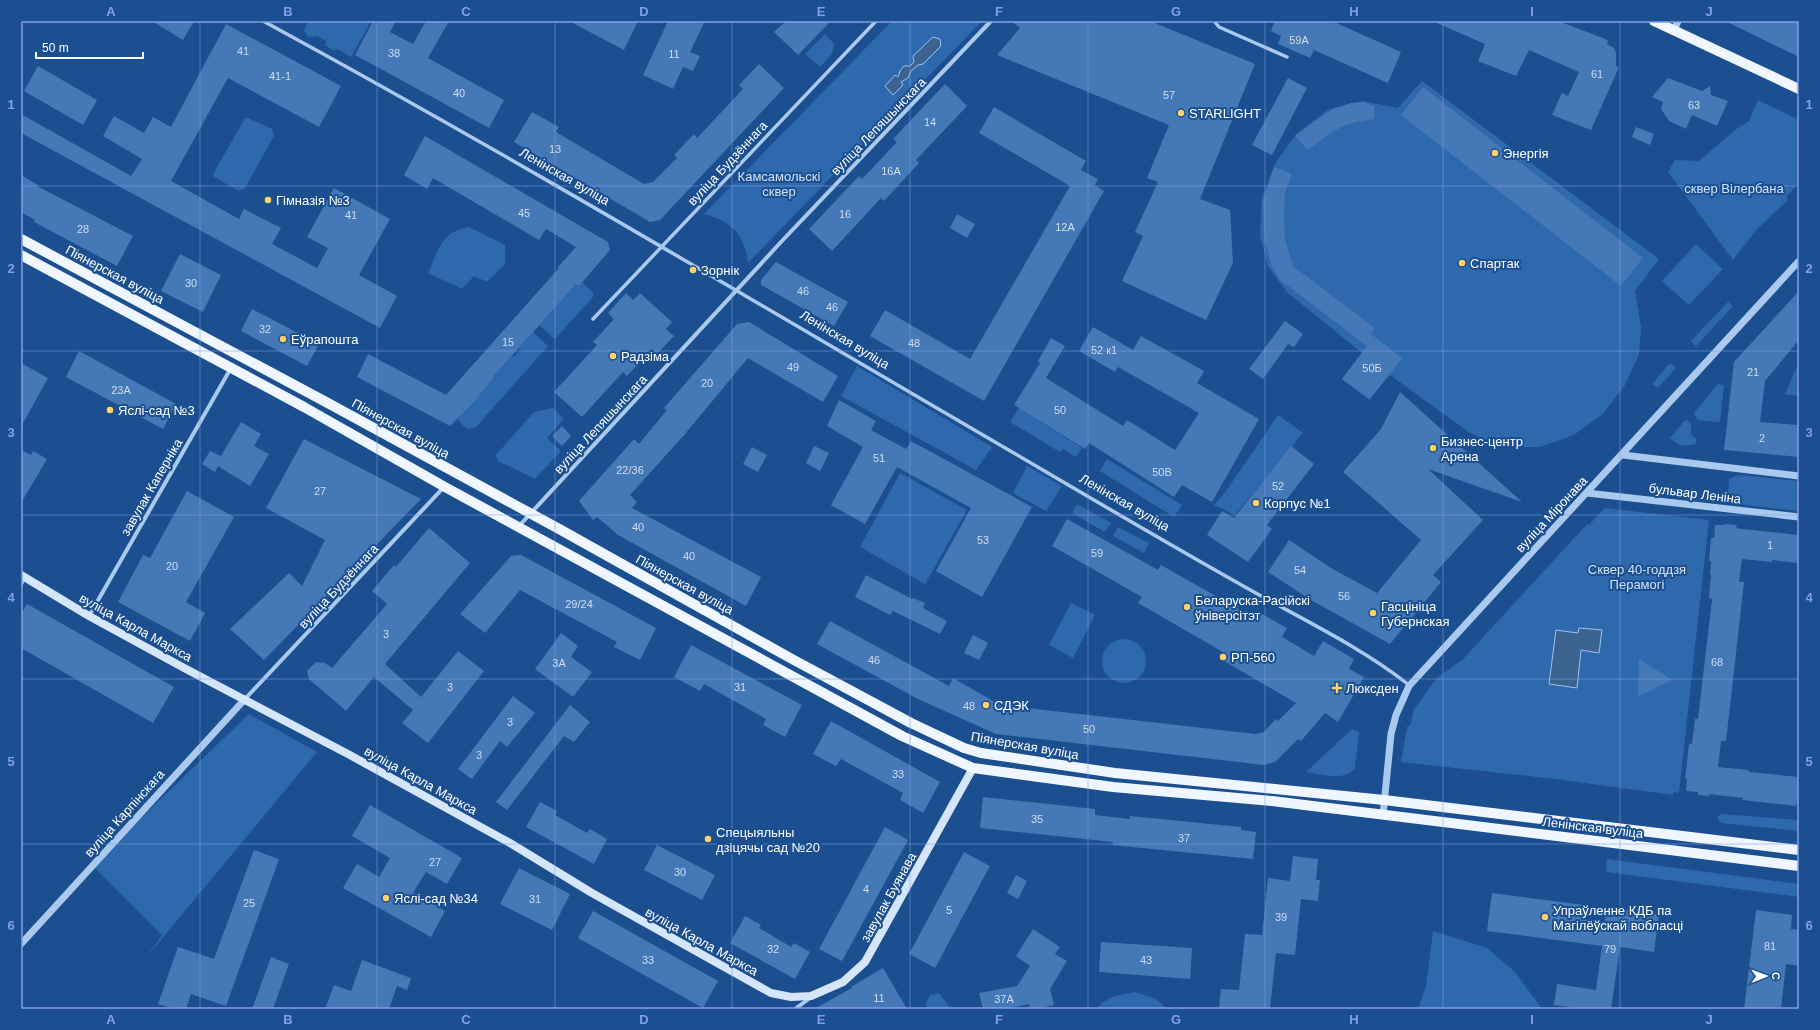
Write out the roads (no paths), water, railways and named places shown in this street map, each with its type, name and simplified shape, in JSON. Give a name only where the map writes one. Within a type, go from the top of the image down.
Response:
[{"type":"main road","points":[[1654,21],[1676,26],[1799,89]]},
{"type":"main road","name":"Піянерская вуліца","points":[[21,239],[333,405],[792,659],[904,719],[964,748],[1115,773],[1384,800]]},
{"type":"main road","points":[[21,255],[231,368],[445,487],[902,736],[973,768],[1113,787],[1272,801],[1383,814]]},
{"type":"main road","name":"вуліца Карла Маркса","points":[[23,578],[186,670],[245,699],[503,839],[592,893],[733,973],[771,993],[791,997],[811,996]]},
{"type":"main road","points":[[973,768],[981,752]]},
{"type":"main road","name":"завулак Буянава","points":[[811,996],[843,982],[865,962],[973,768]]},
{"type":"main road","name":"Ленінская вуліца","points":[[1384,800],[1799,850]]},
{"type":"main road","name":"Ленінская вуліца","points":[[1383,814],[1799,866]]},
{"type":"street","name":"Ленінская вуліца","points":[[263,21],[662,246],[1238,584],[1325,631],[1388,669],[1409,686]]},
{"type":"street","name":"вуліца Будзённага","points":[[593,319],[876,21]]},
{"type":"street","name":"вуліца Лепяшынскага","points":[[519,526],[781,242],[991,21]]},
{"type":"street","points":[[1214,21],[1219,27],[1287,56]]},
{"type":"street","name":"вуліца Міронава","points":[[1383,814],[1391,734],[1396,714],[1409,686],[1623,455],[1799,261]]},
{"type":"street","name":"завулак Каперніка","points":[[89,616],[231,368]]},
{"type":"street","points":[[1623,455],[1799,476]]},
{"type":"street","name":"вуліца Будзённага","points":[[245,699],[445,487]]},
{"type":"street","name":"бульвар Леніна","points":[[1587,493],[1799,517]]},
{"type":"street","name":"вуліца Карпінскага","points":[[21,944],[245,699]]},
{"type":"street","name":"завулак Буянава","points":[[795,1009],[811,996]]},
{"type":"place","name":"STARLIGHT","points":[[1181,113]]},
{"type":"place","name":"Энергія","points":[[1495,153]]},
{"type":"place","name":"Гімназія №3","points":[[268,200]]},
{"type":"place","name":"Спартак","points":[[1462,263]]},
{"type":"place","name":"Зорнік","points":[[693,270]]},
{"type":"place","name":"Еўрапошта","points":[[283,339]]},
{"type":"place","name":"Радзіма","points":[[613,356]]},
{"type":"place","name":"Яслі-сад №3","points":[[110,410]]},
{"type":"place","name":"Бизнес-центр Арена","points":[[1433,448]]},
{"type":"place","name":"Корпус №1","points":[[1256,503]]},
{"type":"place","name":"Беларуска-Расійскі ўніверсітэт","points":[[1187,607]]},
{"type":"place","name":"Гасцініца Губернская","points":[[1373,613]]},
{"type":"place","name":"РП-560","points":[[1223,657]]},
{"type":"place","name":"Люксден","points":[[1337,688]]},
{"type":"place","name":"СДЭК","points":[[986,705]]},
{"type":"place","name":"Спецыяльны дзіцячы сад №20","points":[[708,839]]},
{"type":"place","name":"Яслі-сад №34","points":[[386,898]]},
{"type":"place","name":"Упраўленне КДБ па Магілёўскай вобласці","points":[[1545,917]]},
{"type":"park label","name":"Камсамольскі сквер","points":[[779,184]]},
{"type":"park label","name":"сквер Вілербана","points":[[1734,188]]},
{"type":"park label","name":"Сквер 40-годдзя Перамогі","points":[[1637,576]]}]
